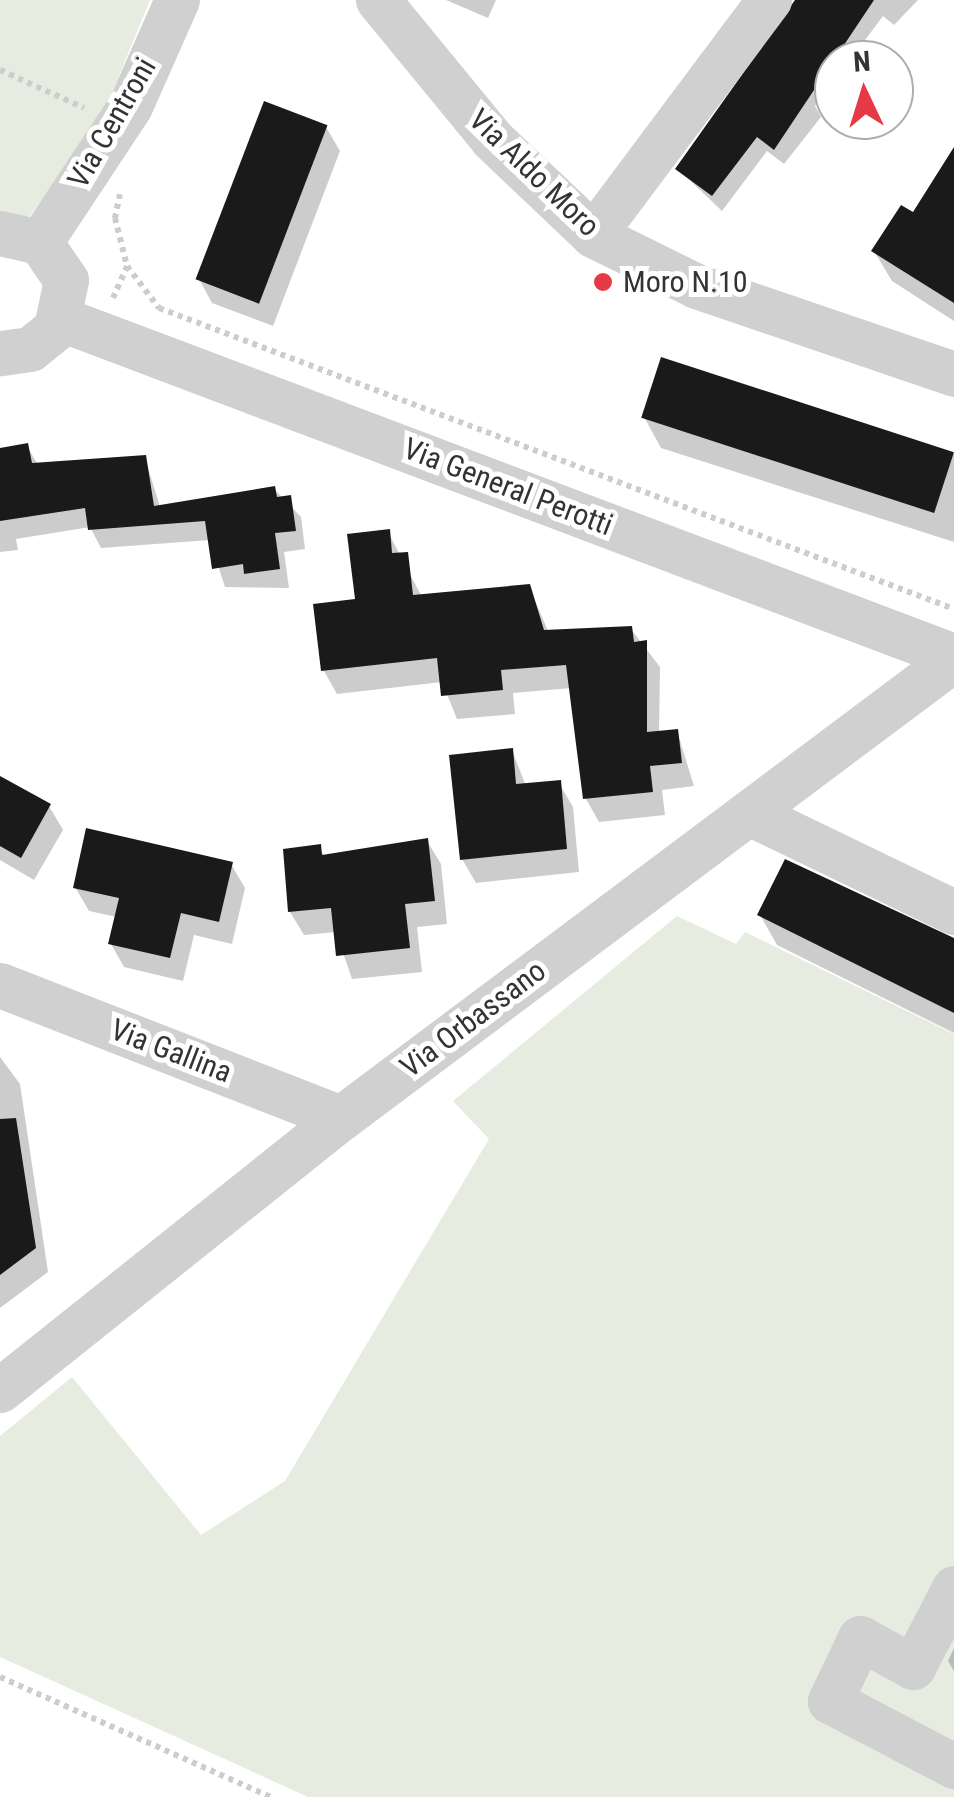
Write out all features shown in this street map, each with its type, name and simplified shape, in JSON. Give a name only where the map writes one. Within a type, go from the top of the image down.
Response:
[{"type":"street","name":"Via Centroni","points":[[80,326],[66,280],[20,238],[119,123],[177,0]]},
{"type":"street","name":"Via Aldo Moro","points":[[378,0],[492,139],[593,235],[696,286],[954,374]]},
{"type":"street","points":[[593,235],[769,0]]},
{"type":"street","points":[[0,354],[30,349],[80,326]]},
{"type":"street","name":"Via General Perotti","points":[[80,326],[954,657]]},
{"type":"street","name":"Via Orbassano","points":[[0,1390],[341,1118],[954,657]]},
{"type":"street","points":[[748,813],[954,912]]},
{"type":"street","name":"Via Gallina","points":[[0,985],[341,1118]]},
{"type":"street","points":[[954,1588],[914,1667],[860,1638],[830,1702],[954,1766]]},
{"type":"path","points":[[0,70],[119,123]]},
{"type":"path","points":[[122,187],[116,218],[127,266],[159,308],[954,609]]},
{"type":"path","points":[[80,326],[127,266]]},
{"type":"path","points":[[0,1676],[271,1797]]},
{"type":"shaded area","points":[[0,0],[150,0],[100,122],[29,217],[0,214]]},
{"type":"shaded area","points":[[677,916],[736,944],[745,932],[954,1034],[954,1797],[308,1797],[0,1657],[0,1436],[72,1377],[201,1535],[285,1481],[489,1139],[453,1101]]},
{"type":"building","points":[[795,0],[874,0],[847,40],[814,40],[814,90],[774,150],[757,137],[712,196],[675,169]]},
{"type":"building","points":[[264,101],[327,125],[259,304],[196,279]]},
{"type":"building","points":[[954,147],[954,303],[871,251],[901,205],[913,212]]},
{"type":"building","points":[[661,357],[954,452],[934,513],[641,418]]},
{"type":"building","points":[[28,443],[32,463],[146,455],[154,506],[275,486],[277,497],[291,495],[296,531],[275,533],[280,569],[244,574],[243,564],[212,569],[205,521],[88,530],[85,508],[0,521],[0,448]]},
{"type":"building","points":[[390,529],[392,553],[408,552],[413,595],[530,584],[544,630],[632,626],[634,642],[647,640],[647,732],[678,729],[682,763],[650,766],[653,792],[583,799],[566,665],[501,670],[503,690],[441,696],[437,658],[321,671],[313,604],[355,599],[347,534]]},
{"type":"building","points":[[513,748],[516,784],[561,780],[567,849],[460,860],[449,755]]},
{"type":"building","points":[[0,776],[51,804],[21,858],[0,846]]},
{"type":"building","points":[[86,828],[233,862],[219,922],[181,913],[170,958],[108,944],[119,898],[73,888]]},
{"type":"building","points":[[428,838],[435,901],[405,904],[410,948],[336,956],[331,908],[288,912],[283,849],[321,844],[322,855]]},
{"type":"building","points":[[785,859],[954,938],[954,1013],[757,915]]},
{"type":"building","points":[[16,1118],[36,1248],[0,1275],[0,1119]]},
{"type":"place","name":"Moro N.10","points":[[603,282]]}]
